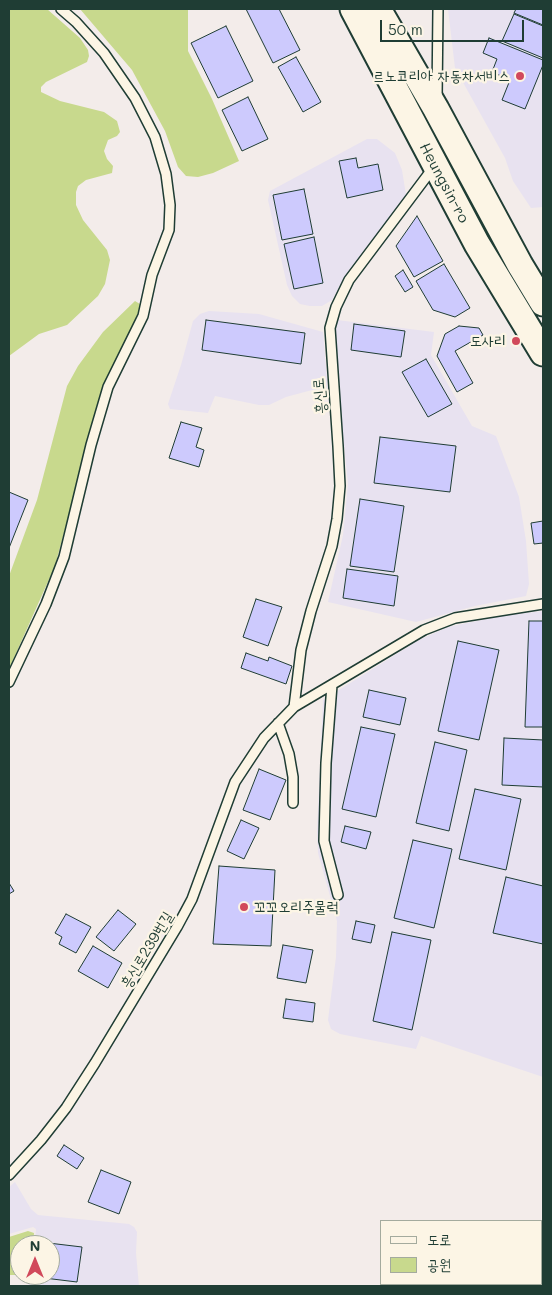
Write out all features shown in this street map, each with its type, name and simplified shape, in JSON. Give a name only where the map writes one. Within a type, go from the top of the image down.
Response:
[{"type":"main road","name":"Heungsin-ro","points":[[354,9],[435,156],[477,244],[543,353]]},
{"type":"main road","name":"Heungsin-ro","points":[[378,9],[436,119],[543,303]]},
{"type":"lane","points":[[9,682],[46,604],[64,557],[91,444],[108,387],[143,316],[152,275],[169,230],[170,205],[166,174],[155,137],[136,98],[104,53],[76,22],[61,9]]},
{"type":"lane","points":[[436,119],[438,9]]},
{"type":"lane","name":"흥신로","points":[[294,707],[302,650],[311,611],[330,554],[337,519],[340,486],[330,328],[336,307],[349,280],[435,156]]},
{"type":"lane","name":"흥신로239번길","points":[[9,1175],[41,1140],[66,1108],[95,1064],[177,927],[192,899],[235,782],[264,738],[278,723],[294,707],[424,630],[455,618],[543,604]]},
{"type":"lane","points":[[332,685],[326,763],[324,841],[338,895]]},
{"type":"lane","points":[[278,723],[292,769],[293,803]]},
{"type":"shaded area","points":[[448,9],[543,9],[543,207],[531,208],[513,181],[505,158],[455,68]]},
{"type":"shaded area","points":[[367,139],[377,139],[395,153],[402,170],[406,195],[346,274],[332,300],[322,306],[300,304],[292,296],[287,285],[268,200],[270,191]]},
{"type":"shaded area","points":[[209,311],[259,314],[323,332],[328,392],[312,390],[286,397],[269,405],[259,405],[215,396],[208,413],[170,409],[168,404],[193,321],[200,314]]},
{"type":"shaded area","points":[[337,320],[434,332],[431,355],[472,426],[496,436],[519,497],[526,541],[529,584],[526,596],[475,606],[416,622],[328,602],[343,535],[348,484],[335,355],[334,329]]},
{"type":"shaded area","points":[[543,611],[543,1077],[421,1036],[416,1049],[340,1034],[331,1029],[328,1020],[336,957],[337,921],[318,853],[317,832],[323,700],[419,640],[448,627],[501,616]]},
{"type":"shaded area","points":[[15,1182],[31,1209],[38,1215],[129,1224],[134,1227],[137,1232],[136,1253],[139,1286],[28,1286],[60,1285],[60,1235],[36,1235],[36,1229],[33,1227],[9,1234],[9,1187]]},
{"type":"green space","points":[[9,9],[47,9],[80,38],[88,50],[87,62],[46,82],[41,87],[41,92],[60,101],[104,112],[117,121],[120,132],[117,136],[108,140],[104,151],[107,159],[113,166],[112,173],[86,180],[78,186],[76,192],[76,205],[83,220],[107,250],[110,260],[105,284],[98,296],[67,325],[39,334],[9,356]]},
{"type":"green space","points":[[80,9],[188,9],[188,51],[212,99],[239,161],[213,173],[198,177],[186,176],[178,167],[165,131],[132,70]]},
{"type":"green space","points":[[135,301],[140,304],[139,311],[100,398],[55,566],[9,669],[9,576],[37,500],[67,386],[78,366],[103,332]]},
{"type":"green space","points":[[28,1231],[34,1233],[34,1235],[15,1235]]},
{"type":"green space","points":[[10,1237],[10,1275],[9,1275]]},
{"type":"building","points":[[246,9],[279,9],[300,50],[273,63]]},
{"type":"building","points":[[516,9],[543,9],[543,25],[514,13]]},
{"type":"building","points":[[514,14],[543,26],[543,58],[502,41]]},
{"type":"building","points":[[226,26],[253,81],[218,98],[191,43]]},
{"type":"building","name":"르노코리아 자동차서비스","points":[[489,38],[543,60],[543,65],[525,109],[502,100],[510,80],[492,72],[497,59],[483,53]]},
{"type":"building","points":[[296,57],[321,102],[303,112],[278,67]]},
{"type":"building","points":[[248,97],[268,139],[242,151],[222,110]]},
{"type":"building","points":[[356,158],[358,168],[378,164],[383,190],[347,198],[339,161]]},
{"type":"building","points":[[304,189],[313,234],[282,240],[273,195]]},
{"type":"building","points":[[417,216],[443,261],[414,277],[396,246]]},
{"type":"building","points":[[314,237],[323,283],[294,289],[284,244]]},
{"type":"building","points":[[444,264],[470,308],[455,317],[433,310],[416,281]]},
{"type":"building","points":[[403,270],[413,287],[405,292],[395,276]]},
{"type":"building","points":[[206,320],[305,333],[301,364],[202,350]]},
{"type":"building","points":[[354,324],[405,331],[401,357],[351,350]]},
{"type":"building","points":[[459,326],[479,328],[483,335],[455,351],[473,383],[457,392],[437,356],[445,334]]},
{"type":"building","points":[[426,359],[452,404],[428,417],[402,372]]},
{"type":"building","points":[[181,422],[202,428],[196,447],[204,450],[199,467],[169,458]]},
{"type":"building","points":[[380,437],[456,446],[450,492],[374,483]]},
{"type":"building","points":[[9,492],[28,500],[9,548]]},
{"type":"building","points":[[360,499],[404,506],[394,572],[350,566]]},
{"type":"building","points":[[543,521],[543,543],[534,544],[531,523]]},
{"type":"building","points":[[347,569],[398,576],[394,606],[343,598]]},
{"type":"building","points":[[256,599],[282,607],[268,646],[243,637]]},
{"type":"building","points":[[529,621],[543,621],[543,727],[525,727]]},
{"type":"building","points":[[458,641],[499,650],[479,740],[438,731]]},
{"type":"building","points":[[246,653],[268,661],[269,657],[292,666],[286,684],[241,668]]},
{"type":"building","points":[[369,690],[406,698],[400,725],[363,717]]},
{"type":"building","points":[[361,727],[395,734],[376,817],[342,809]]},
{"type":"building","points":[[504,738],[543,740],[543,787],[502,785]]},
{"type":"building","points":[[435,742],[467,750],[449,831],[416,823]]},
{"type":"building","points":[[259,769],[286,780],[270,820],[243,810]]},
{"type":"building","points":[[475,789],[521,799],[506,870],[459,859]]},
{"type":"building","points":[[241,820],[259,828],[244,859],[227,851]]},
{"type":"building","points":[[345,826],[371,832],[366,849],[341,842]]},
{"type":"building","points":[[413,840],[452,849],[434,928],[394,918]]},
{"type":"building","name":"꼬꼬오리주물럭","points":[[219,866],[275,870],[271,946],[213,944]]},
{"type":"building","points":[[506,877],[543,886],[543,944],[493,933]]},
{"type":"building","points":[[9,883],[14,891],[9,894]]},
{"type":"building","points":[[118,910],[136,924],[114,951],[96,937]]},
{"type":"building","points":[[66,914],[91,927],[76,953],[59,944],[62,937],[55,933]]},
{"type":"building","points":[[356,921],[375,925],[371,943],[352,939]]},
{"type":"building","points":[[392,932],[431,940],[412,1030],[373,1021]]},
{"type":"building","points":[[283,945],[313,950],[306,983],[277,978]]},
{"type":"building","points":[[93,946],[122,963],[108,988],[78,971]]},
{"type":"building","points":[[286,999],[315,1003],[313,1022],[283,1018]]},
{"type":"building","points":[[64,1145],[84,1158],[77,1169],[57,1156]]},
{"type":"building","points":[[101,1170],[131,1182],[119,1214],[88,1202]]},
{"type":"building","points":[[60,1244],[82,1247],[77,1282],[60,1280]]},
{"type":"place","name":"르노코리아 자동차서비스","points":[[520,76]]},
{"type":"place","name":"도사리","points":[[516,341]]},
{"type":"place","name":"꼬꼬오리주물럭","points":[[244,907]]}]
